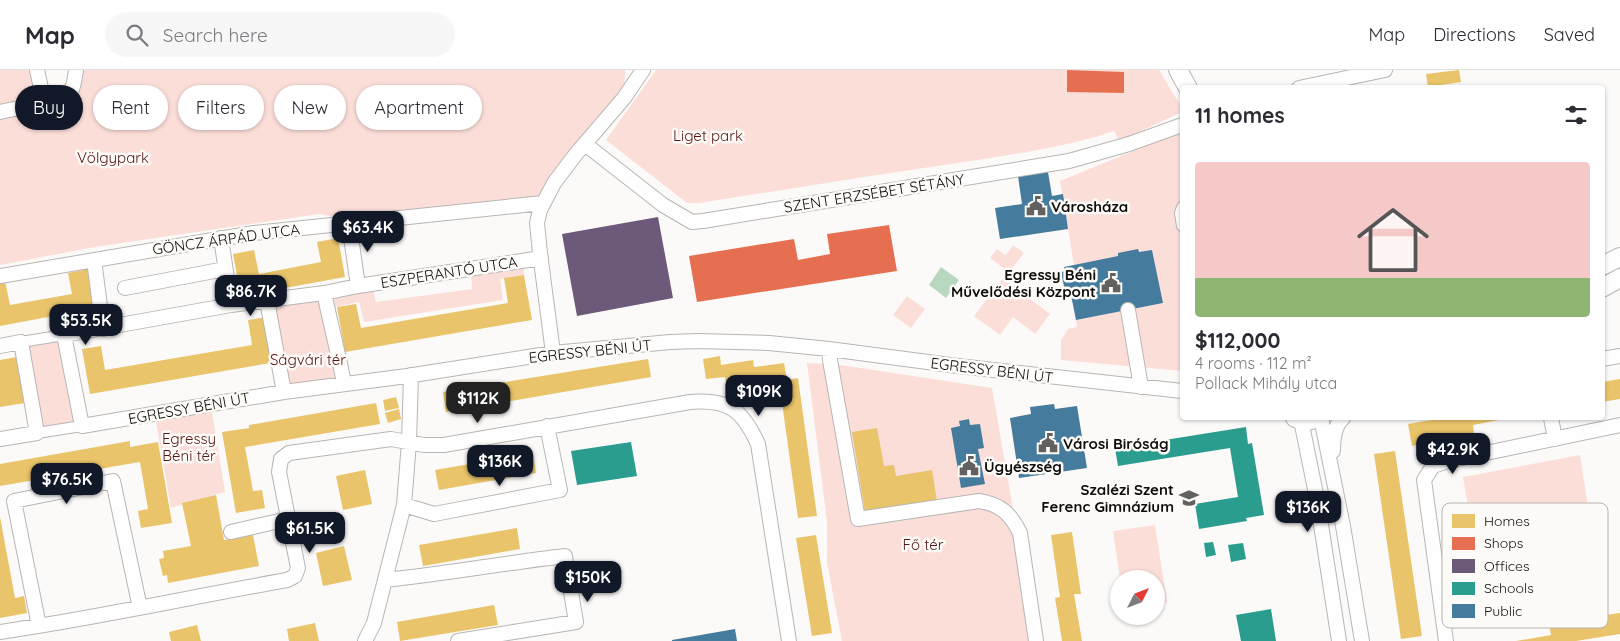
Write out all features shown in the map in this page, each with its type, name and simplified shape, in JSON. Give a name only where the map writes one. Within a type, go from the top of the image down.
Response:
[{"type":"street","points":[[37,70],[40,85]]},
{"type":"street","points":[[73,85],[76,70]]},
{"type":"street","points":[[553,354],[537,223],[543,203],[554,183],[624,98],[643,70]]},
{"type":"street","points":[[1178,70],[1186,85]]},
{"type":"street","points":[[1313,85],[1385,70]]},
{"type":"street","points":[[0,112],[15,109]]},
{"type":"street","name":"SZENT ERZSÉBET SÉTÁNY","points":[[585,144],[664,205],[692,222],[1069,161],[1121,147],[1180,126]]},
{"type":"street","name":"GÖNCZ ÁRPÁD UTCA","points":[[0,276],[254,233],[543,203]]},
{"type":"street","points":[[349,223],[358,286]]},
{"type":"street","points":[[221,238],[231,305]]},
{"type":"street","points":[[1605,264],[1620,256]]},
{"type":"street","name":"ESZPERANTÓ UTCA","points":[[64,335],[231,305],[324,293],[541,258]]},
{"type":"street","points":[[94,260],[103,329]]},
{"type":"street","points":[[125,288],[225,269]]},
{"type":"street","points":[[1605,286],[1620,278]]},
{"type":"street","points":[[324,293],[344,383]]},
{"type":"street","points":[[268,301],[284,392]]},
{"type":"street","points":[[1128,310],[1141,387]]},
{"type":"street","points":[[0,346],[64,335],[82,426]]},
{"type":"street","points":[[20,342],[37,433]]},
{"type":"street","name":"EGRESSY BÉNI ÚT","points":[[0,439],[344,383],[553,354],[670,342],[769,343],[1179,391]]},
{"type":"street","points":[[830,349],[831,368],[858,519],[979,501],[992,503],[1004,511],[1016,524],[1020,534],[1036,641]]},
{"type":"street","points":[[1605,358],[1620,356]]},
{"type":"street","points":[[364,641],[374,623],[404,505],[409,442],[411,375]]},
{"type":"street","points":[[0,632],[140,608],[286,580],[295,576],[298,568],[279,472],[281,459],[289,453],[391,439],[424,445],[444,445],[690,402],[713,401],[723,403],[741,416],[758,444],[789,641]]},
{"type":"street","points":[[1309,420],[1317,499],[1338,641]]},
{"type":"street","points":[[1310,420],[1333,471]]},
{"type":"street","points":[[1341,420],[1333,437],[1333,471],[1362,641]]},
{"type":"street","points":[[1551,420],[1554,439]]},
{"type":"street","points":[[1442,612],[1424,480],[1433,466],[1448,461],[1620,424]]},
{"type":"street","points":[[404,505],[434,514],[560,490],[547,426]]},
{"type":"street","points":[[39,626],[14,501],[113,481],[140,608]]},
{"type":"street","points":[[231,532],[288,520]]},
{"type":"street","points":[[385,580],[565,556],[576,622],[499,638],[458,641]]},
{"type":"street","points":[[1444,628],[1446,641]]},
{"type":"green space","name":"Völgypark","points":[[0,70],[37,70],[40,85],[15,85],[15,130],[83,130],[83,85],[63,85],[75,74],[76,70],[625,70],[624,98],[543,203],[351,220],[319,214],[95,247],[0,265]]},
{"type":"green space","name":"Liget park","points":[[656,70],[1159,70],[1180,105],[1180,113],[1119,141],[1114,131],[1073,143],[1030,151],[700,203],[687,203],[606,140]]},
{"type":"green space","points":[[1180,132],[1180,371],[1061,360],[1061,340],[1068,329],[1077,327],[1076,320],[1163,303],[1152,250],[1074,265],[1060,181]]},
{"type":"green space","points":[[1013,245],[1024,253],[1009,272],[990,258],[997,249],[1006,255]]},
{"type":"green space","points":[[523,264],[524,275],[500,279],[503,300],[364,322],[359,302],[330,308],[328,297],[373,290],[376,302],[472,289],[471,273]]},
{"type":"green space","points":[[1003,278],[1050,314],[1035,334],[1013,317],[1000,335],[974,316]]},
{"type":"green space","name":"Ságvári tér","points":[[324,293],[344,383],[284,392],[267,301]]},
{"type":"green space","points":[[907,296],[925,309],[911,328],[893,315]]},
{"type":"green space","points":[[64,335],[82,426],[37,433],[21,342]]},
{"type":"green space","name":"Fő tér","points":[[807,363],[834,364],[992,388],[1036,641],[842,641],[827,563],[827,521]]},
{"type":"green space","name":"Egressy Béni tér","points":[[211,406],[225,492],[171,508],[155,416]]},
{"type":"green space","points":[[1580,455],[1587,503],[1467,503],[1463,477]]},
{"type":"green space","points":[[1155,525],[1162,570],[1119,570],[1113,531]]},
{"type":"shaded area","points":[[941,267],[959,280],[946,298],[929,285]]},
{"type":"building: Homes","points":[[1459,70],[1461,82],[1428,85],[1426,74]]},
{"type":"building: Homes","points":[[338,238],[345,277],[241,296],[233,254],[254,250],[259,274],[321,262],[317,242]]},
{"type":"building: Homes","points":[[89,269],[96,308],[0,326],[0,282],[5,281],[10,305],[72,294],[68,273]]},
{"type":"building: Homes","points":[[524,275],[532,320],[345,352],[337,307],[356,304],[361,328],[508,303],[504,278]]},
{"type":"building: Homes","points":[[268,317],[276,362],[90,394],[82,349],[101,346],[105,370],[252,345],[248,320]]},
{"type":"building: Homes","points":[[720,356],[721,365],[753,360],[754,367],[784,363],[787,380],[798,378],[817,516],[798,518],[779,381],[758,384],[758,379],[726,383],[725,377],[706,379],[703,359]]},
{"type":"building: Homes","points":[[17,357],[25,403],[0,407],[0,360]]},
{"type":"building: Homes","points":[[648,359],[651,377],[446,412],[443,392]]},
{"type":"building: Homes","points":[[1620,379],[1620,399],[1605,402],[1605,382]]},
{"type":"building: Homes","points":[[396,397],[399,408],[385,411],[383,400]]},
{"type":"building: Homes","points":[[376,403],[380,424],[245,447],[253,491],[262,490],[265,508],[236,513],[222,432],[249,428],[249,425]]},
{"type":"building: Homes","points":[[399,409],[401,419],[388,423],[385,413]]},
{"type":"building: Homes","points":[[1431,420],[1499,420],[1473,425],[1474,434],[1412,446],[1408,424]]},
{"type":"building: Homes","points":[[877,428],[884,466],[894,465],[896,476],[932,470],[937,501],[865,512],[852,432]]},
{"type":"building: Homes","points":[[130,441],[130,447],[158,442],[172,523],[141,528],[138,511],[148,509],[140,462],[0,486],[0,464]]},
{"type":"building: Homes","points":[[1395,451],[1422,636],[1401,639],[1374,454]]},
{"type":"building: Homes","points":[[533,453],[536,473],[439,490],[435,470]]},
{"type":"building: Homes","points":[[365,470],[372,504],[343,510],[336,476]]},
{"type":"building: Homes","points":[[216,495],[224,540],[253,535],[259,566],[168,583],[167,575],[163,576],[159,559],[164,558],[163,551],[191,546],[182,503]]},
{"type":"building: Homes","points":[[0,517],[15,598],[24,596],[27,613],[0,618]]},
{"type":"building: Homes","points":[[517,528],[520,549],[423,566],[419,545]]},
{"type":"building: Homes","points":[[1072,532],[1081,594],[1074,594],[1082,641],[1062,641],[1055,598],[1060,597],[1051,535]]},
{"type":"building: Homes","points":[[816,535],[832,633],[812,636],[796,538]]},
{"type":"building: Homes","points":[[344,546],[352,580],[323,586],[316,553]]},
{"type":"building: Homes","points":[[494,605],[498,625],[400,641],[397,622]]},
{"type":"building: Homes","points":[[1620,613],[1620,634],[1576,641],[1516,641],[1551,635],[1550,628],[1608,628],[1608,615]]},
{"type":"building: Homes","points":[[315,623],[319,641],[289,641],[287,629]]},
{"type":"building: Homes","points":[[197,625],[201,641],[171,641],[169,632]]},
{"type":"building: Shops","points":[[1067,70],[1124,72],[1124,93],[1067,92]]},
{"type":"building: Shops","points":[[889,225],[897,271],[697,302],[689,256],[794,239],[798,260],[830,254],[827,234]]},
{"type":"building: Offices","points":[[658,217],[673,298],[577,316],[562,234]]},
{"type":"building: Schools","points":[[1246,427],[1248,444],[1252,443],[1264,515],[1246,518],[1247,521],[1199,529],[1195,504],[1238,497],[1230,448],[1118,466],[1115,448]]},
{"type":"building: Schools","points":[[631,442],[637,476],[577,485],[571,451]]},
{"type":"building: Schools","points":[[1213,542],[1216,555],[1206,557],[1204,543]]},
{"type":"building: Schools","points":[[1243,543],[1246,559],[1231,562],[1228,545]]},
{"type":"building: Schools","points":[[1271,609],[1276,641],[1241,641],[1236,615]]},
{"type":"building: Public","name":"Városháza","points":[[1048,172],[1052,196],[1063,194],[1068,229],[1000,239],[995,208],[1022,204],[1018,176]]},
{"type":"building: Public","name":"Egressy Béni Művelődési Központ","points":[[1138,249],[1139,252],[1152,250],[1163,303],[1076,320],[1071,295],[1066,296],[1061,272],[1065,271],[1064,267],[1118,256],[1118,253]]},
{"type":"building: Public","name":"Városi Biróság","points":[[1054,404],[1055,409],[1077,406],[1087,468],[1019,478],[1010,418],[1031,414],[1030,407]]},
{"type":"building: Public","name":"Ügyészség","points":[[969,419],[970,425],[980,424],[984,448],[978,449],[985,484],[961,488],[951,428],[960,426],[959,421]]},
{"type":"building: Public","points":[[735,629],[737,641],[672,641],[672,640]]},
{"type":"place","name":"Városháza","points":[[1036,206]]},
{"type":"place","name":"Egressy Béni Művelődési Központ","points":[[1111,283]]},
{"type":"place","name":"Városi Biróság","points":[[1048,443]]},
{"type":"place","name":"Ügyészség","points":[[969,466]]},
{"type":"place","name":"Szalézi Szent Ferenc Gimnázium","points":[[1189,498]]}]
